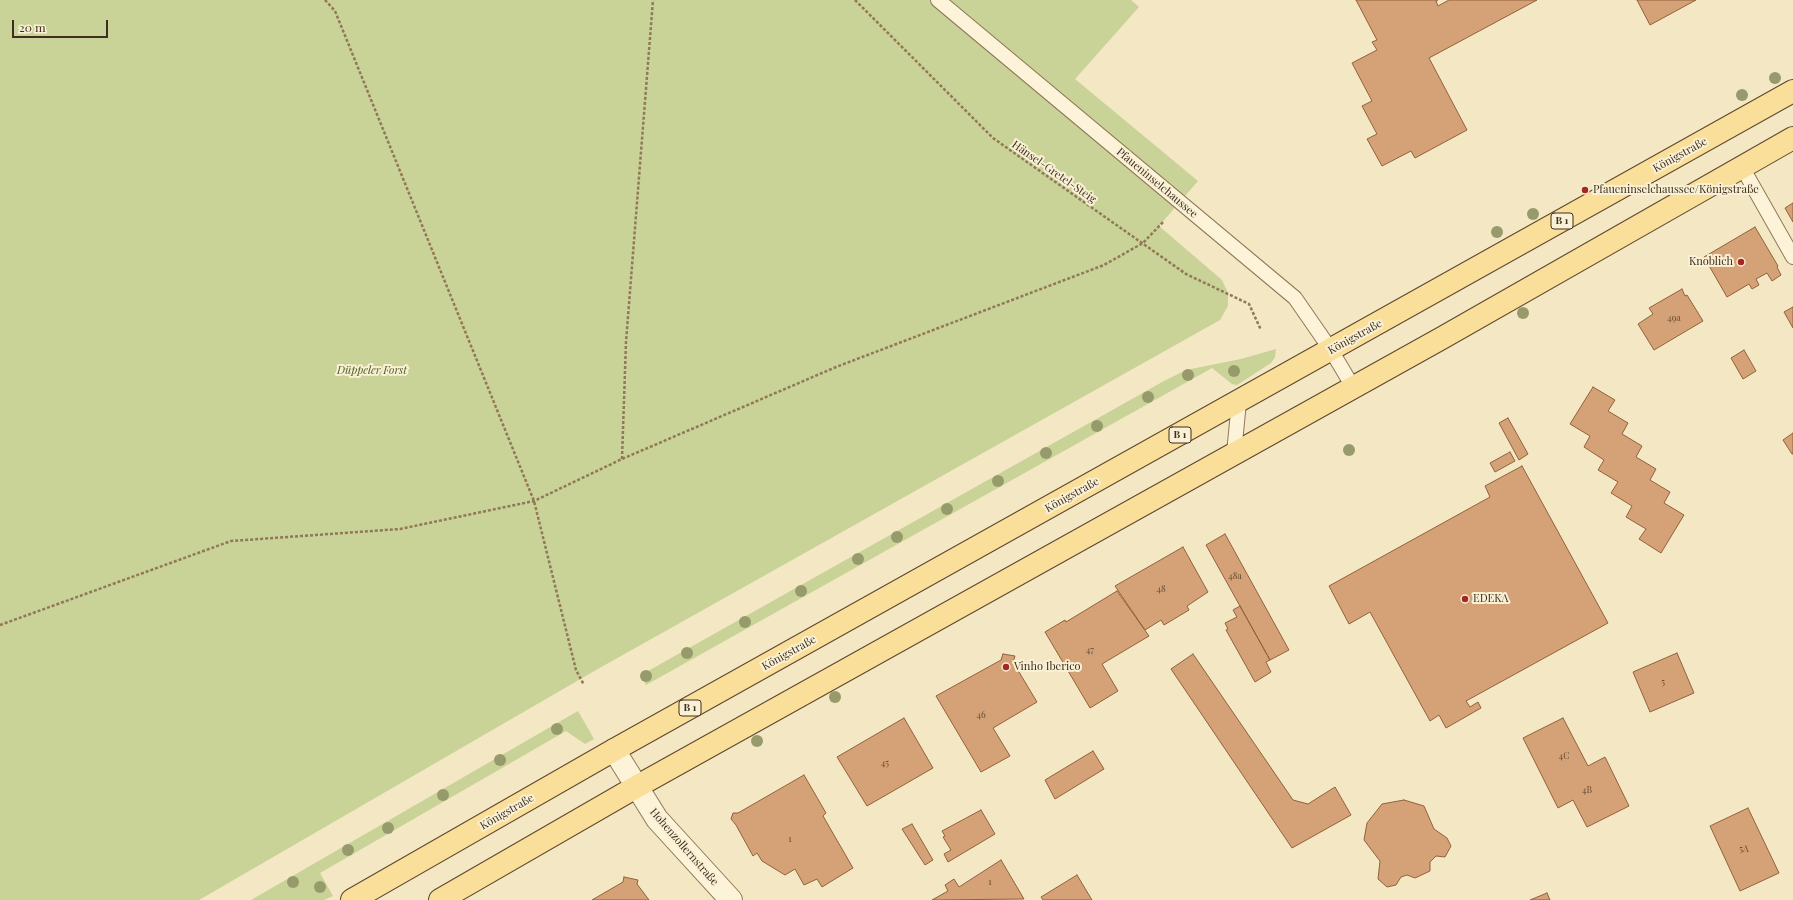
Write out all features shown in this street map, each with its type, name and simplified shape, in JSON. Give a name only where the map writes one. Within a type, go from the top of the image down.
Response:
[{"type":"main road","name":"Königstraße","points":[[352,900],[614,750],[1793,91]]},
{"type":"main road","points":[[440,900],[636,787],[1353,387],[1793,138]]},
{"type":"street","name":"Hohenzollernstraße","points":[[614,750],[657,819],[731,900]]},
{"type":"lane","name":"Pfaueninselchaussee","points":[[938,0],[1295,298],[1331,350],[1353,387]]},
{"type":"lane","points":[[1742,167],[1793,257]]},
{"type":"lane","points":[[1234,453],[1239,402]]},
{"type":"path","points":[[325,0],[335,11],[534,501],[576,670],[584,685]]},
{"type":"path","points":[[622,460],[626,342],[653,0]]},
{"type":"path","name":"Hänsel-Gretel-Steig","points":[[855,0],[993,138],[1186,274],[1249,304],[1261,330]]},
{"type":"path","points":[[0,625],[231,541],[400,529],[534,501],[622,460],[836,367],[1104,265],[1143,243],[1181,203]]},
{"type":"green space","name":"Düppeler Forst","points":[[0,0],[1131,0],[1139,7],[1075,79],[1198,181],[1159,226],[1222,280],[1228,293],[1228,306],[1220,320],[596,670],[199,900],[0,900]]},
{"type":"green space","points":[[1276,349],[1275,357],[1271,363],[1237,385],[1232,384],[1212,368],[646,685],[641,675],[1164,381],[1186,370],[1241,359]]},
{"type":"green space","points":[[578,711],[594,739],[585,744],[566,731],[320,873],[333,896],[324,900],[251,900]]},
{"type":"building","points":[[1356,0],[1438,0],[1436,1],[1438,6],[1449,0],[1537,0],[1429,58],[1467,130],[1415,158],[1411,151],[1382,166],[1367,139],[1377,134],[1362,106],[1372,101],[1352,63],[1377,50],[1372,42],[1377,40]]},
{"type":"building","points":[[1637,0],[1696,0],[1650,25]]},
{"type":"building","points":[[1793,203],[1793,222],[1785,208]]},
{"type":"building","name":"Knoblich","points":[[1755,227],[1778,266],[1777,267],[1781,275],[1772,281],[1767,273],[1756,279],[1759,285],[1752,289],[1749,284],[1727,297],[1704,257]]},
{"type":"building","points":[[1682,289],[1685,296],[1687,295],[1703,321],[1654,350],[1638,324],[1653,314],[1649,308]]},
{"type":"building","points":[[1793,307],[1793,328],[1784,312]]},
{"type":"building","points":[[1744,350],[1756,371],[1743,379],[1731,358]]},
{"type":"building","points":[[1593,387],[1615,400],[1608,411],[1628,423],[1622,434],[1642,446],[1636,457],[1656,469],[1650,480],[1670,492],[1664,503],[1684,515],[1661,553],[1639,539],[1646,529],[1626,517],[1632,506],[1611,493],[1618,482],[1598,470],[1604,460],[1584,447],[1590,436],[1570,424]]},
{"type":"building","points":[[1508,418],[1528,454],[1519,460],[1499,423]]},
{"type":"building","points":[[1793,433],[1793,454],[1792,454],[1783,440]]},
{"type":"building","points":[[1510,452],[1515,461],[1495,472],[1490,463]]},
{"type":"building","name":"EDEKA","points":[[1522,466],[1608,623],[1466,701],[1470,707],[1478,702],[1481,708],[1446,728],[1439,715],[1430,721],[1370,612],[1349,624],[1329,586],[1490,497],[1485,486]]},
{"type":"building","points":[[1225,534],[1289,650],[1270,660],[1206,545]]},
{"type":"building","points":[[1183,547],[1208,592],[1187,606],[1189,610],[1164,625],[1161,620],[1145,630],[1115,586]]},
{"type":"building","points":[[1117,591],[1149,636],[1102,664],[1118,691],[1090,708],[1045,632],[1065,620],[1066,622]]},
{"type":"building","points":[[1240,606],[1270,660],[1266,662],[1271,672],[1255,682],[1226,630],[1228,629],[1225,623],[1237,617],[1233,610]]},
{"type":"building","points":[[1677,653],[1694,693],[1650,712],[1633,672]]},
{"type":"building","points":[[1003,654],[1015,656],[1013,662],[1037,702],[993,728],[1010,756],[981,772],[936,696],[1001,660]]},
{"type":"building","points":[[1193,654],[1293,800],[1308,804],[1335,787],[1351,815],[1292,848],[1171,669]]},
{"type":"building","points":[[904,718],[933,768],[867,806],[837,757]]},
{"type":"building","points":[[1563,718],[1588,766],[1605,757],[1629,806],[1587,827],[1573,800],[1558,808],[1523,738]]},
{"type":"building","points":[[1093,751],[1104,769],[1055,799],[1045,780]]},
{"type":"building","points":[[804,775],[826,813],[823,816],[853,868],[822,887],[817,879],[804,885],[795,869],[785,875],[762,861],[757,853],[753,856],[736,825],[731,819],[733,813],[738,813]]},
{"type":"building","points":[[1404,800],[1424,806],[1434,829],[1447,838],[1451,846],[1445,857],[1436,856],[1430,862],[1430,871],[1415,878],[1407,875],[1401,877],[1396,885],[1387,887],[1378,879],[1380,861],[1364,840],[1367,823],[1382,804]]},
{"type":"building","points":[[1748,808],[1779,873],[1740,891],[1710,826]]},
{"type":"building","points":[[981,810],[995,834],[948,862],[944,854],[951,850],[943,837],[945,836],[942,831]]},
{"type":"building","points":[[912,824],[933,860],[925,865],[902,829]]},
{"type":"building","points":[[1001,860],[1024,899],[932,900],[948,891],[945,885],[954,879],[959,887]]},
{"type":"building","points":[[1077,875],[1092,900],[1043,900],[1041,897]]},
{"type":"building","points":[[624,877],[638,880],[637,884],[649,900],[592,900],[623,882]]},
{"type":"building","points":[[1547,893],[1550,900],[1530,900]]},
{"type":"place","name":"Pfaueninselchaussee/Königstraße","points":[[1585,190]]},
{"type":"place","name":"Knoblich","points":[[1741,262]]},
{"type":"place","name":"EDEKA","points":[[1465,599]]},
{"type":"place","name":"Vinho Iberico","points":[[1006,667]]}]
